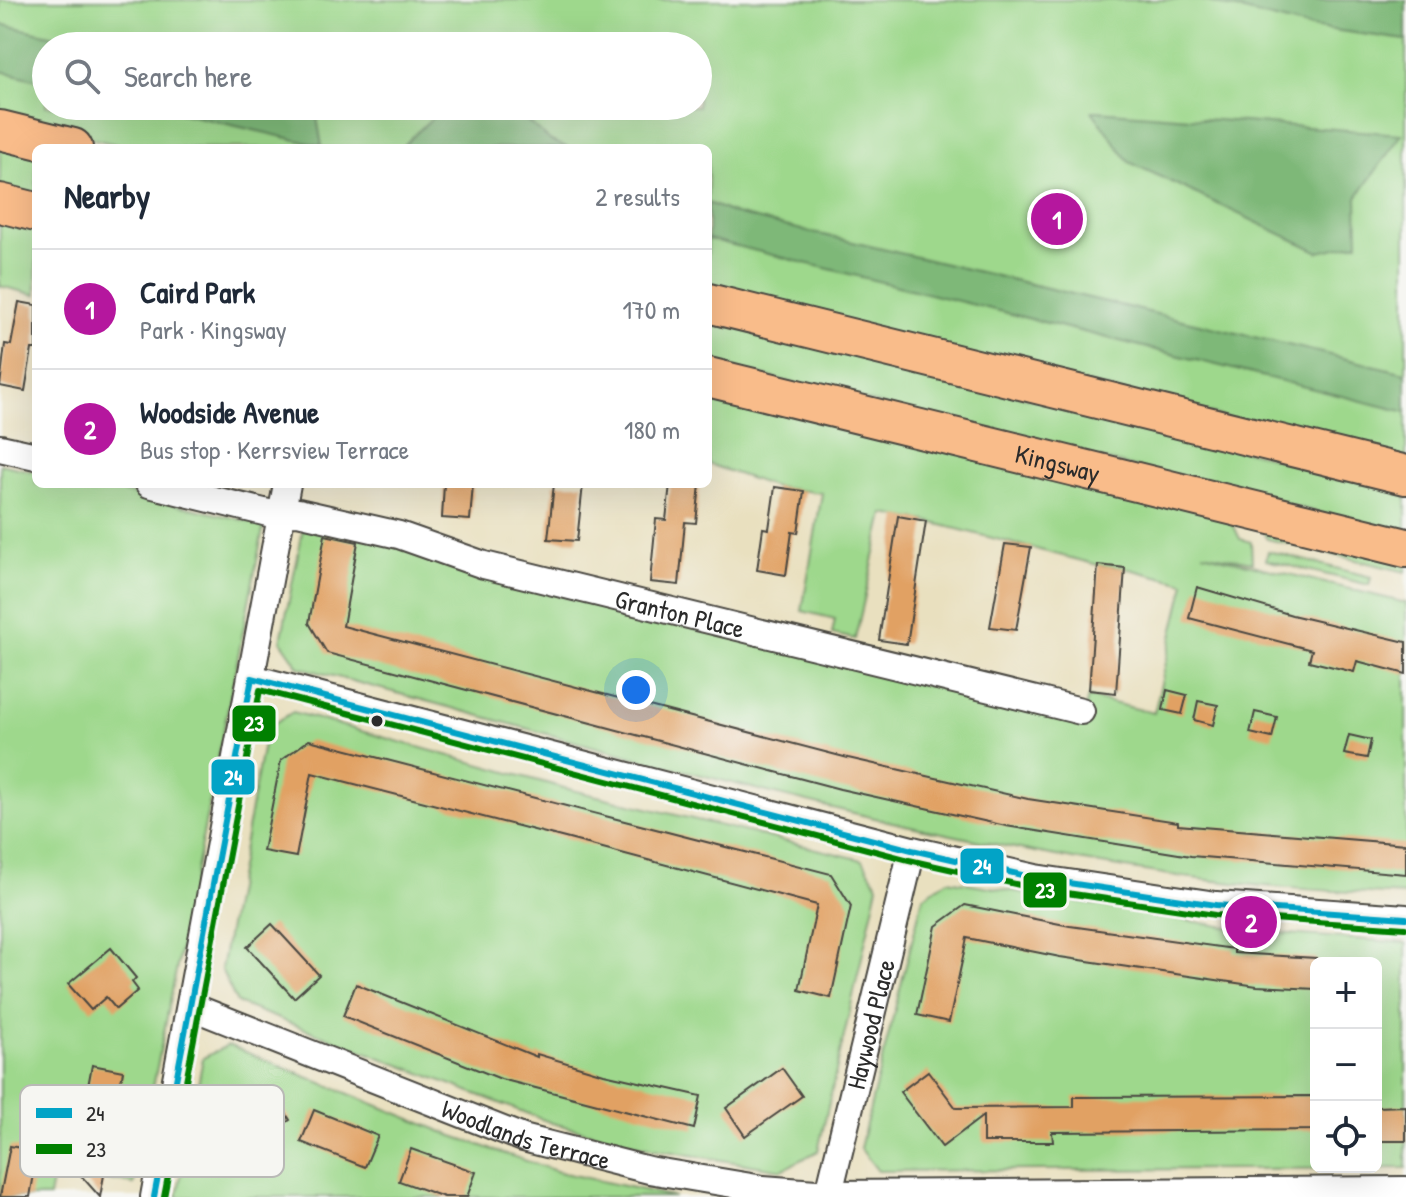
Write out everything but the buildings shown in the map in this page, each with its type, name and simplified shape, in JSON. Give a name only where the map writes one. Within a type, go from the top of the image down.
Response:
[{"type":"highway","points":[[0,130],[57,144]]},
{"type":"highway","points":[[0,203],[32,211]]},
{"type":"highway","points":[[712,304],[1406,475]]},
{"type":"highway","name":"Kingsway","points":[[712,378],[1406,548]]},
{"type":"street","points":[[0,448],[32,455]]},
{"type":"street","name":"Granton Place","points":[[165,488],[268,513],[298,512],[399,535],[484,565],[1081,711]]},
{"type":"street","points":[[175,1085],[286,488]]},
{"type":"street","points":[[252,678],[912,850],[1035,878],[1216,905],[1406,918]]},
{"type":"street","name":"Haywood Place","points":[[828,1195],[912,850]]},
{"type":"street","name":"Woodlands Terrace","points":[[190,1006],[523,1138],[649,1170],[763,1189],[828,1195],[1406,1190]]},
{"type":"street","points":[[154,1197],[158,1177]]},
{"type":"green space","points":[[0,0],[1406,0],[1406,462],[712,291],[712,144],[115,144],[0,116]]},
{"type":"green space","points":[[1201,0],[1406,0],[1406,40],[1303,26]]},
{"type":"green space","points":[[0,24],[37,32],[32,32],[32,79],[0,71]]},
{"type":"green space","points":[[1092,111],[1402,134],[1357,197],[1358,243],[1319,252],[1129,162]]},
{"type":"green space","points":[[210,120],[317,120],[322,144]]},
{"type":"green space","points":[[430,120],[526,120],[559,144],[405,144]]},
{"type":"green space","points":[[0,144],[32,152],[32,196],[0,189]]},
{"type":"green space","points":[[712,205],[735,214],[1406,373],[1406,412],[712,240]]},
{"type":"green space","points":[[0,219],[32,226],[32,294],[0,286]]},
{"type":"green space","points":[[712,321],[1406,490],[1406,534],[712,363]]},
{"type":"green space","points":[[712,392],[1230,518],[1240,539],[1251,542],[1252,562],[1203,553],[1406,603],[1406,895],[1205,880],[1066,858],[955,836],[735,784],[299,667],[281,641],[304,523],[383,540],[458,571],[1081,723],[1088,697],[1154,713],[1185,583],[1125,568],[1098,565],[926,521],[884,514],[855,639],[832,634],[835,619],[802,611],[822,493],[775,487],[712,465]]},
{"type":"green space","points":[[0,464],[32,471],[32,488],[105,488],[264,525],[154,1085],[20,1085],[20,1177],[53,1177],[49,1197],[0,1197]]},
{"type":"green space","points":[[1261,527],[1406,563],[1406,572],[1267,539]]},
{"type":"green space","points":[[1268,551],[1371,577],[1369,585],[1266,560]]},
{"type":"green space","points":[[293,712],[564,788],[863,860],[878,886],[818,1151],[782,1170],[654,1149],[552,1123],[237,1003],[221,969],[266,728]]},
{"type":"green space","points":[[948,880],[1250,931],[1406,943],[1406,1168],[1382,1168],[1382,957],[1310,957],[1310,1169],[878,1171],[860,1148],[923,897]]},
{"type":"green space","points":[[228,1045],[453,1136],[559,1172],[675,1197],[177,1197],[181,1177],[284,1177],[284,1085],[198,1085],[203,1058]]},
{"type":"green space","points":[[91,1177],[135,1177],[134,1184]]},
{"type":"transit line","name":"24","points":[[175,1085],[252,678],[912,850],[1035,878],[1216,905],[1406,918]]},
{"type":"transit line","name":"23","points":[[185,1085],[260,690],[909,860],[1033,888],[1215,915],[1405,928]]},
{"type":"transit line","name":"24","points":[[154,1197],[158,1177]]},
{"type":"transit line","name":"23","points":[[164,1197],[168,1177]]},
{"type":"place","name":"Caird Park","points":[[1057,219]]},
{"type":"place","name":"Woodside Avenue","points":[[1251,922]]}]
